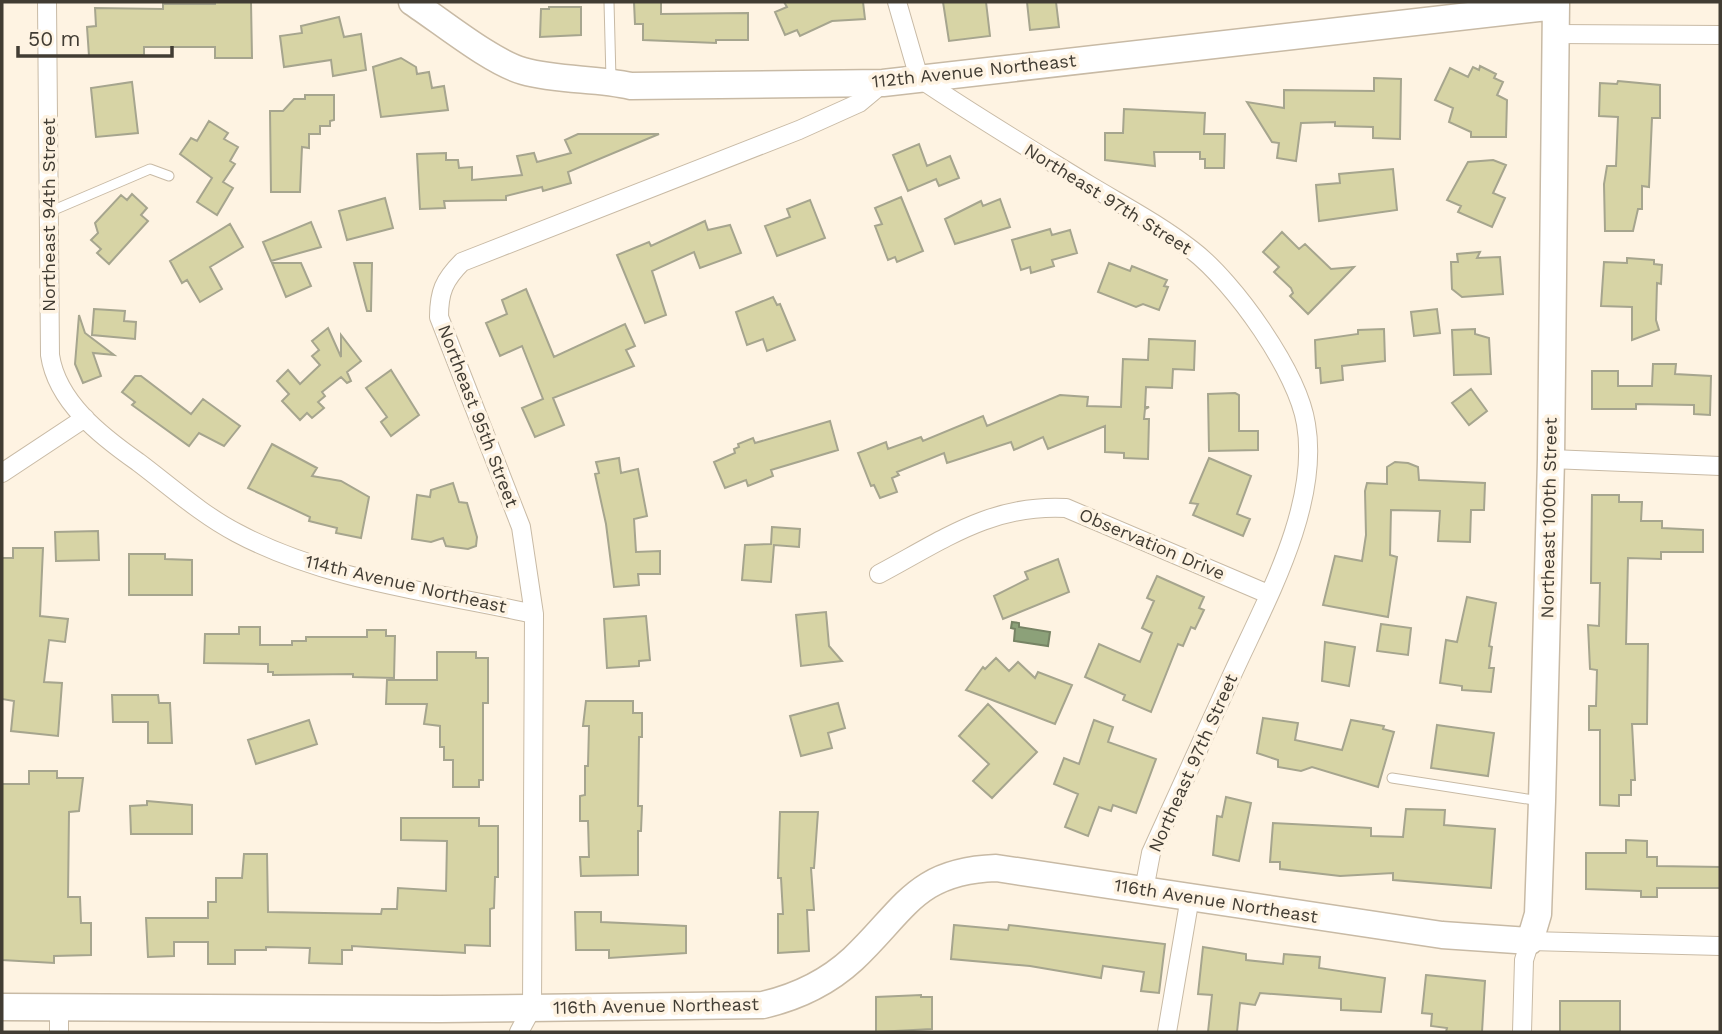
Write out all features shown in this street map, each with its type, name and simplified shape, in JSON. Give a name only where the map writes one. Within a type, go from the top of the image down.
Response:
[{"type":"street","name":"Northeast 94th Street","points":[[47,2],[50,355],[53,374],[85,418]]},
{"type":"street","name":"112th Avenue Northeast","points":[[412,2],[519,70],[579,81],[611,81],[631,86],[883,83],[1556,4]]},
{"type":"street","points":[[897,2],[919,78]]},
{"type":"street","name":"Northeast 100th Street","points":[[1521,1032],[1524,960],[1538,914],[1542,801],[1551,459],[1556,4]]},
{"type":"street","points":[[1555,34],[1720,35]]},
{"type":"street","name":"Northeast 97th Street","points":[[919,78],[974,116],[1193,250],[1223,276],[1290,375],[1306,424],[1308,465],[1304,496],[1293,532],[1152,853],[1144,890]]},
{"type":"street","name":"Northeast 95th Street","points":[[519,1032],[532,1009],[534,614],[521,527],[439,317],[439,296],[446,279],[462,262],[835,114],[859,103],[883,83]]},
{"type":"street","points":[[2,473],[85,418]]},
{"type":"street","name":"114th Avenue Northeast","points":[[85,418],[124,452],[235,532],[283,555],[341,572],[534,614]]},
{"type":"street","points":[[1551,459],[1720,466]]},
{"type":"street","name":"Observation Drive","points":[[879,574],[981,520],[1009,510],[1041,506],[1066,508],[1268,594]]},
{"type":"street","name":"116th Avenue Northeast","points":[[2,1007],[59,1020],[532,1009],[732,1008],[792,998],[824,982],[852,960],[906,902],[934,879],[966,869],[996,868],[1442,935],[1530,941],[1720,946]]},
{"type":"street","points":[[1167,1032],[1190,897]]},
{"type":"lane","points":[[609,2],[611,81]]},
{"type":"lane","points":[[49,212],[150,169],[169,176]]},
{"type":"lane","points":[[1392,778],[1542,801]]},
{"type":"shaded area","points":[[1012,622],[1019,623],[1019,627],[1050,632],[1048,646],[1014,641],[1015,629],[1011,628]]},
{"type":"building","points":[[251,2],[252,58],[215,58],[215,47],[144,47],[144,55],[89,56],[87,27],[96,26],[95,8],[163,9],[163,4]]},
{"type":"building","points":[[634,2],[661,2],[661,14],[748,13],[748,40],[716,40],[716,43],[643,40],[643,24],[635,24]]},
{"type":"building","points":[[784,2],[863,2],[865,19],[832,21],[800,36],[797,30],[785,35],[775,12],[787,7]]},
{"type":"building","points":[[943,2],[986,2],[990,36],[949,41]]},
{"type":"building","points":[[1027,2],[1056,2],[1059,27],[1030,30]]},
{"type":"building","points":[[581,7],[581,35],[540,37],[541,9]]},
{"type":"building","points":[[339,17],[344,37],[361,34],[366,70],[333,76],[331,60],[284,67],[280,36],[302,33],[301,26]]},
{"type":"building","points":[[401,58],[416,67],[417,74],[429,72],[432,88],[444,86],[448,110],[381,117],[373,67]]},
{"type":"building","points":[[1480,66],[1496,74],[1494,78],[1503,82],[1497,95],[1507,100],[1506,137],[1471,137],[1471,132],[1449,122],[1453,108],[1435,100],[1450,68],[1468,77],[1473,67],[1479,70]]},
{"type":"building","points":[[1374,78],[1401,79],[1400,139],[1373,138],[1373,127],[1335,126],[1335,122],[1301,123],[1296,161],[1277,158],[1279,143],[1272,142],[1247,102],[1284,108],[1284,90],[1374,91]]},
{"type":"building","points":[[1618,81],[1660,85],[1660,118],[1652,118],[1649,187],[1642,186],[1642,209],[1638,209],[1633,231],[1605,231],[1604,184],[1607,166],[1616,166],[1618,117],[1599,116],[1600,83],[1617,84]]},
{"type":"building","points":[[132,82],[138,133],[96,137],[91,88]]},
{"type":"building","points":[[305,95],[334,95],[334,120],[330,121],[330,126],[320,126],[320,134],[309,134],[309,148],[302,147],[300,192],[271,192],[270,111],[283,111],[294,99],[305,99]]},
{"type":"building","points":[[1124,109],[1205,113],[1204,134],[1225,134],[1224,168],[1205,168],[1205,159],[1200,159],[1200,152],[1154,152],[1155,166],[1105,160],[1105,133],[1123,133]]},
{"type":"building","points":[[209,121],[228,133],[224,139],[238,147],[230,161],[235,164],[223,182],[233,188],[217,215],[197,202],[212,178],[180,154],[191,138],[197,141]]},
{"type":"building","points":[[578,134],[659,134],[568,172],[571,183],[543,191],[542,187],[506,196],[506,200],[444,201],[445,208],[420,209],[417,154],[446,153],[446,160],[458,160],[459,168],[472,167],[472,180],[522,175],[517,156],[534,153],[537,162],[571,153],[565,140]]},
{"type":"building","points":[[919,144],[927,166],[950,156],[959,178],[939,186],[936,179],[908,191],[893,155]]},
{"type":"building","points":[[1493,160],[1506,165],[1493,193],[1505,198],[1492,227],[1458,212],[1461,206],[1447,200],[1468,162]]},
{"type":"building","points":[[1393,169],[1397,210],[1319,221],[1316,185],[1340,183],[1339,174]]},
{"type":"building","points":[[132,194],[147,208],[141,215],[148,221],[109,264],[97,253],[101,249],[91,240],[98,233],[95,223],[121,195],[127,200]]},
{"type":"building","points":[[901,197],[923,251],[897,262],[895,257],[888,260],[875,226],[882,224],[875,208]]},
{"type":"building","points":[[385,198],[393,228],[347,240],[339,211]]},
{"type":"building","points":[[1000,199],[1010,227],[955,244],[945,219],[981,201],[983,206]]},
{"type":"building","points":[[810,200],[825,238],[777,256],[765,226],[790,217],[787,209]]},
{"type":"building","points":[[705,221],[708,230],[730,225],[741,253],[700,268],[694,252],[652,271],[666,315],[645,323],[617,255],[649,242],[651,246]]},
{"type":"building","points":[[311,222],[321,247],[271,261],[263,242]]},
{"type":"building","points":[[230,224],[243,247],[210,267],[222,289],[200,302],[187,280],[182,283],[170,261]]},
{"type":"building","points":[[1050,229],[1052,235],[1070,230],[1077,253],[1052,260],[1054,266],[1031,273],[1030,267],[1021,270],[1012,240]]},
{"type":"building","points":[[1282,232],[1299,249],[1305,244],[1331,269],[1354,267],[1308,314],[1290,296],[1293,293],[1291,288],[1274,272],[1279,267],[1263,252]]},
{"type":"building","points":[[1480,252],[1477,258],[1500,257],[1503,294],[1462,297],[1452,289],[1451,262],[1458,262],[1457,254]]},
{"type":"building","points":[[1627,258],[1654,260],[1654,264],[1662,265],[1661,284],[1657,283],[1656,320],[1659,330],[1632,340],[1632,307],[1601,306],[1604,262],[1627,263]]},
{"type":"building","points":[[272,263],[301,263],[311,286],[286,297]]},
{"type":"building","points":[[354,263],[372,263],[371,311],[367,311]]},
{"type":"building","points":[[1109,263],[1130,271],[1132,266],[1167,280],[1164,286],[1168,287],[1159,310],[1143,304],[1136,307],[1098,292]]},
{"type":"building","points":[[526,289],[554,357],[625,324],[635,346],[626,350],[634,366],[553,398],[564,425],[535,437],[522,408],[543,399],[522,346],[500,356],[486,323],[507,314],[502,300]]},
{"type":"building","points":[[773,297],[777,305],[780,304],[795,340],[767,351],[763,339],[747,345],[736,312]]},
{"type":"building","points":[[94,309],[125,311],[124,321],[136,322],[135,339],[92,335]]},
{"type":"building","points":[[1437,309],[1440,333],[1414,336],[1411,312]]},
{"type":"building","points":[[79,315],[85,333],[114,355],[93,353],[101,376],[83,383],[75,364]]},
{"type":"building","points":[[328,328],[341,357],[341,335],[361,361],[347,372],[351,381],[347,383],[341,377],[322,392],[325,396],[318,402],[324,408],[312,418],[307,413],[300,420],[282,401],[289,394],[277,381],[288,370],[300,384],[320,365],[312,356],[319,350],[312,341]]},
{"type":"building","points":[[1384,329],[1385,361],[1342,366],[1343,380],[1321,383],[1320,368],[1316,368],[1315,340],[1358,334],[1358,330]]},
{"type":"building","points":[[1475,329],[1475,334],[1489,338],[1491,374],[1454,375],[1452,330]]},
{"type":"building","points":[[1149,339],[1195,341],[1194,370],[1173,369],[1172,388],[1146,387],[1145,407],[1149,407],[1145,409],[1144,419],[1149,419],[1148,459],[1124,458],[1124,453],[1105,452],[1105,426],[1048,449],[1043,437],[1014,450],[1011,442],[947,463],[944,453],[897,472],[899,475],[892,478],[897,492],[880,498],[874,485],[871,486],[858,453],[886,442],[888,449],[921,437],[923,441],[983,416],[987,426],[1060,395],[1088,397],[1087,406],[1121,407],[1123,359],[1148,360]]},
{"type":"building","points":[[1653,364],[1676,364],[1675,374],[1711,376],[1710,415],[1694,414],[1694,405],[1636,404],[1636,409],[1592,409],[1592,371],[1618,371],[1618,386],[1652,386]]},
{"type":"building","points":[[391,370],[419,415],[391,436],[381,422],[387,417],[366,388]]},
{"type":"building","points":[[135,376],[141,376],[191,414],[203,399],[240,426],[224,446],[199,433],[189,446],[132,405],[135,402],[122,392]]},
{"type":"building","points":[[1471,389],[1487,411],[1469,425],[1452,403]]},
{"type":"building","points":[[1208,394],[1239,395],[1239,431],[1258,431],[1258,450],[1209,451]]},
{"type":"building","points":[[830,421],[838,450],[771,470],[773,476],[748,486],[746,480],[725,488],[714,462],[735,453],[734,449],[739,447],[738,444],[753,438],[755,443]]},
{"type":"building","points":[[272,444],[317,468],[312,476],[341,481],[369,497],[361,538],[336,533],[337,528],[309,521],[310,517],[248,488]]},
{"type":"building","points":[[619,458],[621,473],[638,469],[647,516],[634,519],[636,552],[660,551],[660,574],[638,574],[639,585],[614,587],[606,524],[595,474],[599,473],[596,462]]},
{"type":"building","points":[[1209,458],[1251,476],[1237,514],[1250,519],[1243,536],[1193,515],[1198,504],[1190,503]]},
{"type":"building","points":[[1395,462],[1418,467],[1419,480],[1485,483],[1484,510],[1471,510],[1470,542],[1438,541],[1440,511],[1391,510],[1390,555],[1397,557],[1388,617],[1323,605],[1335,556],[1362,561],[1366,535],[1367,483],[1387,484],[1387,467]]},
{"type":"building","points":[[453,483],[459,502],[467,503],[477,537],[476,546],[468,549],[446,546],[443,538],[431,542],[412,539],[417,495],[430,497],[431,490]]},
{"type":"building","points":[[1592,495],[1619,495],[1619,502],[1642,502],[1641,521],[1662,521],[1662,528],[1703,530],[1703,552],[1661,552],[1661,559],[1628,558],[1626,644],[1648,644],[1647,724],[1632,724],[1635,780],[1631,780],[1631,795],[1619,795],[1619,806],[1600,805],[1600,730],[1589,730],[1589,706],[1596,706],[1597,670],[1590,669],[1588,625],[1599,626],[1600,583],[1591,583]]},
{"type":"building","points":[[772,527],[800,529],[799,547],[774,545],[771,582],[742,580],[745,545],[771,544]]},
{"type":"building","points":[[98,531],[99,560],[56,561],[55,532]]},
{"type":"building","points":[[13,548],[43,548],[40,616],[68,619],[65,642],[49,640],[44,682],[62,683],[58,736],[11,731],[14,701],[2,699],[2,558],[13,558]]},
{"type":"building","points":[[129,554],[165,554],[165,559],[192,560],[192,595],[129,595]]},
{"type":"building","points":[[1058,559],[1069,592],[1003,619],[994,596],[1028,579],[1025,572]]},
{"type":"building","points":[[1157,576],[1204,597],[1199,608],[1204,610],[1195,629],[1191,627],[1183,646],[1178,644],[1151,712],[1123,700],[1125,695],[1085,677],[1099,644],[1140,662],[1152,633],[1142,628],[1154,601],[1147,598]]},
{"type":"building","points":[[1467,597],[1496,603],[1489,646],[1492,647],[1489,668],[1494,668],[1491,692],[1462,690],[1462,686],[1440,683],[1446,640],[1457,642]]},
{"type":"building","points":[[826,612],[829,646],[842,661],[801,666],[796,615]]},
{"type":"building","points":[[646,616],[650,660],[639,661],[639,666],[607,668],[604,619]]},
{"type":"building","points":[[1381,624],[1411,628],[1408,655],[1377,651]]},
{"type":"building","points":[[239,627],[260,627],[260,645],[292,645],[292,641],[306,641],[306,637],[367,637],[367,630],[386,630],[386,636],[395,636],[394,678],[353,677],[353,674],[273,675],[273,672],[268,672],[268,664],[204,663],[205,634],[239,634]]},
{"type":"building","points":[[1325,642],[1355,647],[1349,686],[1322,681]]},
{"type":"building","points":[[437,652],[476,652],[476,658],[488,658],[488,703],[483,703],[483,780],[479,780],[479,787],[453,787],[453,760],[444,760],[444,747],[440,747],[440,726],[424,724],[427,704],[386,704],[387,680],[437,680]]},
{"type":"building","points":[[996,658],[1009,671],[1018,662],[1035,678],[1038,672],[1072,685],[1055,724],[966,690],[983,667],[985,669]]},
{"type":"building","points":[[112,695],[158,695],[159,703],[170,703],[172,743],[148,743],[148,722],[113,722]]},
{"type":"building","points":[[586,701],[633,701],[633,713],[642,713],[642,737],[639,737],[638,806],[642,806],[641,831],[638,831],[638,875],[581,876],[580,857],[589,857],[588,821],[580,821],[580,796],[585,795],[585,766],[588,766],[589,726],[583,726]]},
{"type":"building","points":[[838,703],[845,728],[828,733],[832,748],[801,756],[790,716]]},
{"type":"building","points":[[988,704],[1037,752],[992,798],[973,781],[989,764],[959,736]]},
{"type":"building","points":[[1263,718],[1298,723],[1295,740],[1342,750],[1351,720],[1384,726],[1383,729],[1394,732],[1378,787],[1312,767],[1301,771],[1278,767],[1278,760],[1257,753]]},
{"type":"building","points":[[309,720],[317,744],[256,764],[248,740]]},
{"type":"building","points":[[1094,720],[1113,727],[1108,742],[1156,759],[1136,813],[1113,805],[1111,811],[1099,807],[1088,836],[1065,827],[1078,794],[1054,784],[1064,758],[1079,764]]},
{"type":"building","points":[[1437,725],[1494,733],[1488,776],[1431,768]]},
{"type":"building","points":[[29,771],[57,771],[57,778],[83,778],[79,811],[69,812],[68,897],[80,897],[81,923],[91,923],[91,955],[54,956],[54,963],[2,960],[2,784],[29,784]]},
{"type":"building","points":[[1226,797],[1251,803],[1239,861],[1213,855],[1217,816],[1222,817]]},
{"type":"building","points":[[147,801],[192,805],[192,834],[131,834],[130,806],[147,805]]},
{"type":"building","points":[[1406,809],[1445,810],[1444,825],[1495,829],[1491,888],[1393,880],[1393,873],[1340,876],[1280,869],[1280,862],[1270,862],[1273,823],[1371,828],[1371,836],[1403,837]]},
{"type":"building","points":[[780,812],[818,812],[814,868],[811,868],[814,910],[807,910],[809,951],[778,953],[778,914],[783,914],[781,878],[778,878]]},
{"type":"building","points":[[401,818],[479,818],[479,826],[498,826],[498,877],[495,877],[494,908],[490,909],[490,946],[465,945],[465,953],[352,946],[352,950],[342,950],[342,964],[309,963],[310,948],[266,947],[266,950],[235,950],[235,964],[208,964],[208,942],[174,942],[174,956],[148,957],[146,918],[208,918],[208,902],[216,902],[216,878],[242,878],[244,854],[267,854],[268,912],[381,914],[382,909],[397,909],[398,888],[446,891],[447,841],[401,840]]},
{"type":"building","points":[[1626,840],[1647,841],[1647,857],[1657,857],[1657,866],[1720,867],[1720,888],[1657,888],[1657,897],[1641,897],[1641,891],[1586,889],[1586,853],[1626,853]]},
{"type":"building","points":[[575,912],[601,912],[601,922],[686,926],[686,953],[609,958],[609,950],[576,950]]},
{"type":"building","points":[[954,925],[1008,930],[1009,925],[1165,944],[1159,993],[1141,991],[1144,972],[1103,966],[1101,978],[1030,966],[951,959]]},
{"type":"building","points":[[1203,947],[1246,954],[1246,960],[1283,964],[1284,954],[1320,957],[1319,968],[1385,978],[1381,1012],[1341,1010],[1341,999],[1260,993],[1255,1005],[1240,1003],[1237,1032],[1208,1032],[1212,995],[1198,994]]},
{"type":"building","points":[[1426,975],[1485,981],[1482,1032],[1446,1032],[1447,1028],[1431,1026],[1432,1014],[1422,1013]]},
{"type":"building","points":[[876,997],[932,997],[932,1029],[876,1032]]},
{"type":"building","points":[[1560,1001],[1620,1001],[1620,1032],[1560,1032]]}]
